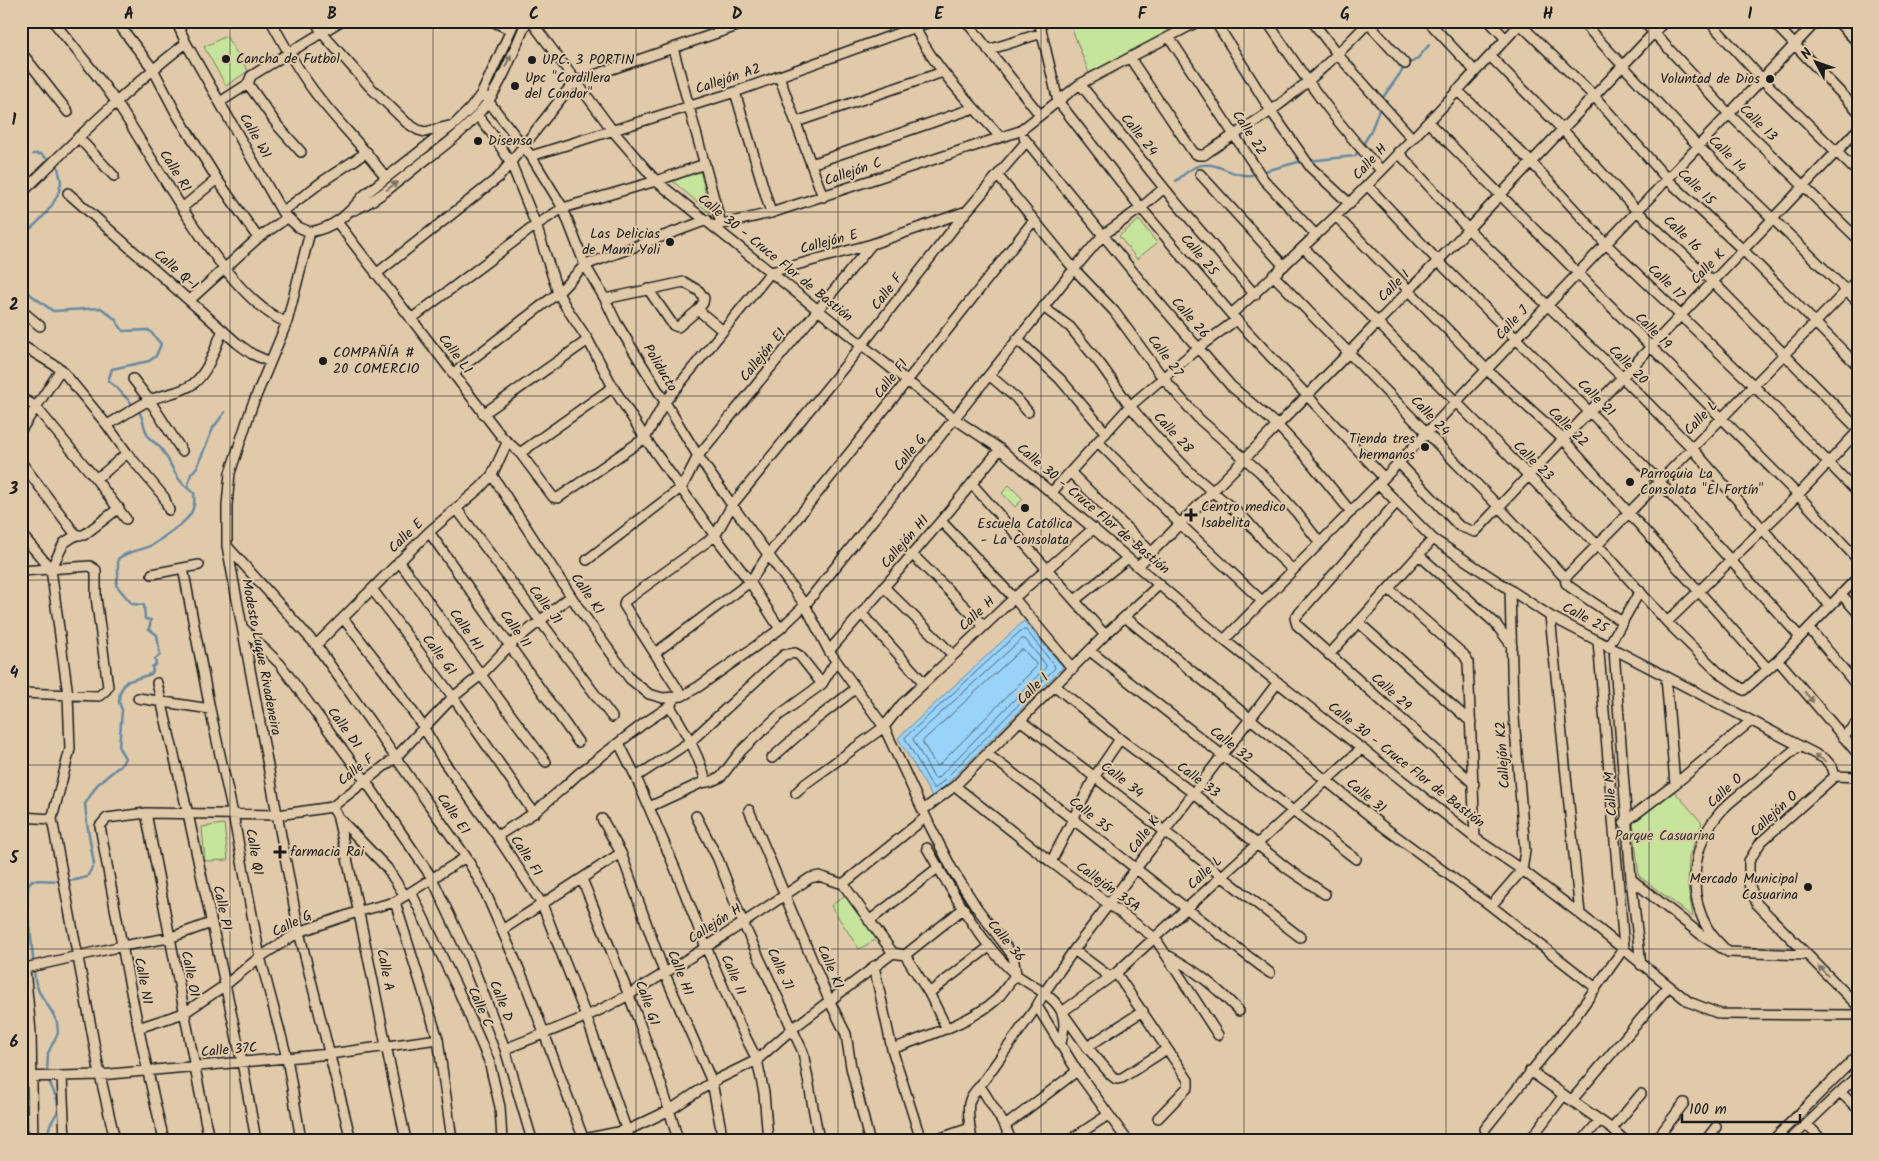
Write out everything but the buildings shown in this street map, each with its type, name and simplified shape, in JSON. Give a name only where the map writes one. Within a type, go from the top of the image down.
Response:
[{"type":"street","name":"Calle R1","points":[[53,21],[116,102],[182,208],[225,268],[254,301],[268,313],[288,322]]},
{"type":"street","points":[[116,21],[153,69],[176,113],[217,179],[258,238]]},
{"type":"street","name":"Calle W1","points":[[176,21],[186,43],[285,215],[298,227],[310,232]]},
{"type":"street","points":[[271,21],[288,54],[314,91],[367,152],[386,178]]},
{"type":"street","points":[[316,21],[321,32],[370,87],[407,123],[425,132],[438,130],[456,123]]},
{"type":"street","points":[[220,102],[248,84],[251,76],[341,21]]},
{"type":"street","points":[[492,21],[511,30]]},
{"type":"street","points":[[310,232],[324,230],[337,222],[351,211],[363,196],[456,123],[470,109],[482,92],[515,21]]},
{"type":"street","points":[[351,211],[369,204],[460,133],[477,115],[489,101],[529,21]]},
{"type":"street","name":"Calle 30 - Cruce Flor de Bastión","points":[[529,21],[613,131],[656,180],[714,224],[817,310],[955,419],[1000,449],[1224,640],[1476,838],[1522,870],[1624,948],[1641,965],[1688,1002],[1720,1014],[1858,1016]]},
{"type":"street","points":[[376,274],[499,177],[574,82],[752,21]]},
{"type":"street","name":"Callejón A2","points":[[531,156],[735,92],[913,24],[932,21]]},
{"type":"street","points":[[966,21],[1040,115]]},
{"type":"street","name":"Calle 25","points":[[1039,21],[1058,101],[1141,208],[1233,317],[1308,396],[1398,502],[1433,539],[1550,616],[1799,746]]},
{"type":"street","points":[[913,24],[923,45],[943,72],[1000,137],[1020,131],[1080,84],[1199,21]]},
{"type":"street","points":[[1216,21],[1271,111],[1311,168],[1350,204]]},
{"type":"street","points":[[1268,21],[1308,82],[1353,141],[1381,170]]},
{"type":"street","points":[[1312,21],[1338,54],[1412,138]]},
{"type":"street","points":[[1428,21],[1475,71]]},
{"type":"street","points":[[1489,21],[1506,39]]},
{"type":"street","name":"Calle 14","points":[[1581,21],[1698,146],[1858,302]]},
{"type":"street","name":"Calle 13","points":[[1644,21],[1729,114],[1858,239]]},
{"type":"street","name":"Calle I","points":[[1138,566],[1308,396],[1409,290],[1439,262],[1468,228],[1665,21]]},
{"type":"street","points":[[1708,21],[1762,79],[1858,173]]},
{"type":"street","points":[[1772,21],[1858,111]]},
{"type":"street","name":"Calle J","points":[[1224,640],[1382,481],[1816,21]]},
{"type":"street","points":[[1837,21],[1858,43]]},
{"type":"street","points":[[1130,58],[1193,152],[1198,155],[1204,155],[1271,111],[1308,82],[1368,22],[1404,64]]},
{"type":"street","name":"Calle H","points":[[1052,492],[1130,406],[1233,317],[1273,275],[1350,204],[1521,23]]},
{"type":"street","name":"Calle 15","points":[[1521,23],[1594,96],[1667,179],[1742,250],[1858,366]]},
{"type":"street","points":[[988,50],[1042,33]]},
{"type":"street","name":"Calle 22","points":[[1169,37],[1264,180],[1316,235]]},
{"type":"street","points":[[23,189],[78,136],[153,69],[186,43]]},
{"type":"street","points":[[673,48],[705,164],[714,224]]},
{"type":"street","points":[[21,52],[68,112]]},
{"type":"street","name":"Calle 16","points":[[1490,56],[1637,211],[1713,282],[1858,430]]},
{"type":"street","points":[[796,122],[943,72]]},
{"type":"street","points":[[779,76],[823,197]]},
{"type":"street","points":[[248,84],[278,126],[301,152]]},
{"type":"street","name":"Calle 24","points":[[1080,84],[1164,188],[1255,295]]},
{"type":"street","name":"Calle 17","points":[[1457,90],[1531,162],[1606,244],[1753,385],[1858,493]]},
{"type":"street","name":"Poliducto","points":[[482,92],[531,156],[563,208],[585,266],[605,299],[616,322],[698,456],[805,605],[830,651]]},
{"type":"street","points":[[735,92],[771,213]]},
{"type":"street","points":[[811,164],[974,108]]},
{"type":"street","points":[[477,115],[493,135],[510,163],[536,225],[558,293],[588,340],[613,387],[645,438],[750,582],[780,628]]},
{"type":"street","name":"Calle 19","points":[[1428,122],[1798,496],[1858,560]]},
{"type":"street","name":"Calle K","points":[[1399,463],[1459,526],[1474,532],[1858,129]]},
{"type":"street","name":"Calle 26","points":[[1020,131],[1026,142],[1231,386],[1278,426],[1351,512]]},
{"type":"street","points":[[78,136],[114,176]]},
{"type":"street","name":"Callejón C","points":[[585,266],[714,224],[771,213],[823,197],[1000,137]]},
{"type":"street","name":"Calle F","points":[[715,536],[732,505],[862,346],[967,211],[1026,142]]},
{"type":"street","points":[[190,300],[323,181],[367,152]]},
{"type":"street","name":"Calle 20","points":[[1398,152],[1468,228],[1622,377],[1692,448],[1830,606]]},
{"type":"street","points":[[411,319],[536,225],[563,208],[705,164]]},
{"type":"street","points":[[1200,174],[1284,266]]},
{"type":"street","name":"Calle 27","points":[[998,176],[1074,269],[1114,310],[1163,378],[1199,419],[1260,472],[1297,513],[1320,543]]},
{"type":"street","points":[[182,208],[217,179]]},
{"type":"street","name":"Calle 21","points":[[1367,185],[1439,262],[1659,481],[1800,636]]},
{"type":"street","name":"Calle G","points":[[497,836],[534,813],[578,774],[670,706],[678,696],[698,687],[780,628],[805,605],[1017,339],[1103,235],[1141,208],[1164,188]]},
{"type":"street","name":"Calle Q-1","points":[[68,193],[223,330],[252,354],[270,362]]},
{"type":"street","name":"Callejón E","points":[[771,272],[872,244],[967,211]]},
{"type":"street","name":"Calle 22","points":[[1337,217],[1487,370],[1563,439],[1768,669]]},
{"type":"street","name":"Calle F1","points":[[655,653],[750,582],[768,555],[1034,220]]},
{"type":"street","name":"Calle L1","points":[[337,222],[483,414],[507,443],[520,453],[555,498],[560,498],[645,438]]},
{"type":"street","name":"Modesto Luque Rivadeneira","points":[[310,232],[288,322],[252,406],[230,473],[227,505],[227,546],[299,932],[351,1140]]},
{"type":"street","name":"Callejón E1","points":[[682,487],[698,456],[872,244]]},
{"type":"street","name":"Calle 23","points":[[1304,248],[1597,545],[1666,622],[1718,672],[1744,690],[1768,669]]},
{"type":"street","points":[[453,374],[558,293],[585,266]]},
{"type":"street","points":[[645,438],[665,402],[771,272]]},
{"type":"street","name":"Calle 24","points":[[1273,275],[1499,506],[1565,578]]},
{"type":"street","name":"Calle L","points":[[1565,578],[1858,279]]},
{"type":"street","points":[[605,299],[676,282],[684,282],[699,291],[704,298],[703,303],[682,326],[675,326],[648,289]]},
{"type":"street","name":"Calle 28","points":[[1043,307],[1070,327],[1101,365],[1130,406],[1178,459],[1246,520],[1270,548],[1293,570]]},
{"type":"street","points":[[21,310],[40,326]]},
{"type":"street","points":[[698,310],[723,331]]},
{"type":"street","points":[[107,425],[150,400],[184,389],[194,383],[202,375],[223,330]]},
{"type":"street","points":[[1017,339],[1060,379],[1106,433]]},
{"type":"street","points":[[483,414],[588,340]]},
{"type":"street","points":[[21,345],[61,369],[164,497],[169,510]]},
{"type":"street","points":[[21,430],[61,369]]},
{"type":"street","points":[[989,375],[1016,398],[1028,412]]},
{"type":"street","points":[[133,379],[150,400],[182,451]]},
{"type":"street","points":[[520,453],[613,387]]},
{"type":"street","points":[[21,398],[35,406],[95,478],[126,519]]},
{"type":"street","points":[[1666,622],[1798,496],[1858,430]]},
{"type":"street","points":[[1098,442],[1180,524],[1262,601]]},
{"type":"street","name":"Calle E","points":[[316,645],[429,532],[492,475],[507,443]]},
{"type":"street","name":"Callejón H1","points":[[830,651],[1000,449]]},
{"type":"street","points":[[95,478],[104,473],[127,453]]},
{"type":"street","points":[[21,462],[76,535]]},
{"type":"street","points":[[1070,472],[1152,553]]},
{"type":"street","name":"Calle K1","points":[[492,475],[571,596],[630,679],[649,694],[662,698],[678,696]]},
{"type":"street","points":[[972,484],[1105,635]]},
{"type":"street","points":[[587,560],[682,487]]},
{"type":"street","name":"Calle 29","points":[[1398,502],[1295,618],[1297,625],[1328,655],[1474,784]]},
{"type":"street","points":[[115,1140],[100,1075],[52,819],[70,749],[68,695],[52,569],[64,543],[76,535],[84,535],[119,508]]},
{"type":"street","name":"Calle J1","points":[[456,508],[612,717]]},
{"type":"street","points":[[941,521],[1014,598],[1073,669]]},
{"type":"street","name":"Calle H","points":[[796,793],[805,784],[884,726],[902,704],[984,626],[1094,528]]},
{"type":"street","name":"Calle I1","points":[[429,532],[578,742]]},
{"type":"street","points":[[21,534],[52,569]]},
{"type":"street","points":[[678,696],[655,653],[624,605],[625,602],[715,536]]},
{"type":"street","points":[[1328,655],[1433,539]]},
{"type":"street","name":"Calle E1","points":[[227,546],[316,645],[466,857],[483,887],[502,930],[544,1033],[582,1139]]},
{"type":"street","points":[[912,554],[984,626]]},
{"type":"street","points":[[1419,555],[1495,623],[1512,647]]},
{"type":"street","points":[[1075,600],[1128,558]]},
{"type":"street","name":"Calle H1","points":[[400,562],[546,762]]},
{"type":"street","points":[[152,574],[199,565]]},
{"type":"street","points":[[21,571],[90,566],[96,571],[96,596],[108,687],[100,696],[21,693]]},
{"type":"street","name":"Calle Q1","points":[[183,568],[260,957],[286,1058],[301,1140]]},
{"type":"street","name":"Calle 25","points":[[1565,578],[1566,583],[1570,587],[1622,622]]},
{"type":"street","points":[[1768,669],[1858,578]]},
{"type":"street","name":"Calle I","points":[[925,814],[1073,669],[1105,635],[1160,584]]},
{"type":"street","points":[[884,587],[954,655]]},
{"type":"street","name":"Calle G1","points":[[372,589],[453,697],[534,813]]},
{"type":"street","points":[[1389,589],[1464,655],[1468,662],[1476,838]]},
{"type":"street","name":"Callejón K2","points":[[1510,590],[1513,705],[1524,851],[1522,870]]},
{"type":"street","points":[[1611,648],[1622,622],[1640,592]]},
{"type":"street","points":[[1841,594],[1858,614]]},
{"type":"street","name":"Calle F","points":[[332,807],[396,757],[453,697],[481,675],[510,646],[571,596]]},
{"type":"street","points":[[862,614],[924,683]]},
{"type":"street","points":[[1550,616],[1580,914]]},
{"type":"street","name":"Calle 31","points":[[1125,617],[1326,782],[1491,906],[1596,988]]},
{"type":"street","name":"Calle F1","points":[[343,618],[386,673],[424,728],[444,762],[497,836],[542,904],[586,1016],[629,1135]]},
{"type":"street","points":[[1358,622],[1471,722]]},
{"type":"street","name":"Calle D1","points":[[242,627],[280,664],[365,780],[432,878]]},
{"type":"street","points":[[1809,628],[1858,686]]},
{"type":"street","name":"Calle M","points":[[1598,641],[1624,948]]},
{"type":"street","name":"Calle M","points":[[1611,648],[1631,880],[1641,965]]},
{"type":"street","points":[[830,651],[884,726],[952,869],[977,908],[1013,956],[1016,974],[997,999],[987,1006],[947,1029],[892,1049]]},
{"type":"street","name":"Calle 32","points":[[1090,651],[1293,812],[1356,859]]},
{"type":"street","points":[[636,777],[692,741],[784,654],[795,653],[822,684]]},
{"type":"street","points":[[1778,660],[1858,754]]},
{"type":"street","points":[[649,807],[706,782],[716,780],[724,774],[741,751],[778,716],[822,684],[836,661]]},
{"type":"street","points":[[1666,677],[1675,784]]},
{"type":"street","name":"Calle K","points":[[972,1140],[968,1107],[970,1096],[980,1086],[1037,1006],[1074,950],[1278,682]]},
{"type":"street","name":"Calle P1","points":[[157,683],[188,814],[242,1062],[256,1140]]},
{"type":"street","name":"Calle 33","points":[[1055,686],[1288,869],[1325,894]]},
{"type":"street","points":[[772,758],[814,721],[856,688]]},
{"type":"street","points":[[138,698],[210,709]]},
{"type":"street","points":[[670,706],[692,741],[706,782]]},
{"type":"street","name":"Calle 34","points":[[1020,720],[1165,830],[1221,877],[1300,938]]},
{"type":"street","points":[[1614,825],[1626,822],[1751,721]]},
{"type":"street","points":[[1843,737],[1858,722]]},
{"type":"street","points":[[1051,862],[1095,776],[1120,738]]},
{"type":"street","name":"Calle I1","points":[[618,743],[636,777],[706,947],[740,1026],[757,1060],[764,1093],[768,1140]]},
{"type":"street","points":[[1799,746],[1825,759],[1832,767],[1835,776],[1858,777]]},
{"type":"street","name":"Calle O","points":[[1728,952],[1708,930],[1697,905],[1694,883],[1697,858],[1702,840],[1717,816],[1729,803],[1799,746]]},
{"type":"street","name":"Calle L","points":[[1062,1012],[1113,975],[1362,748]]},
{"type":"street","name":"Calle 35","points":[[987,754],[1074,819],[1186,909],[1270,973]]},
{"type":"street","name":"Callejón O","points":[[1835,776],[1761,842],[1749,861],[1748,884],[1757,904],[1858,1006]]},
{"type":"street","name":"Callejón 35A","points":[[955,786],[1051,862],[1155,938],[1218,1035]]},
{"type":"street","points":[[146,813],[278,815],[332,807]]},
{"type":"street","name":"Calle A","points":[[332,807],[337,815],[360,911],[406,1140]]},
{"type":"street","name":"Calle K1","points":[[749,810],[829,1000],[846,1034],[851,1067],[869,1140]]},
{"type":"street","name":"Calle N1","points":[[146,813],[107,818],[100,826],[138,1028],[164,1140]]},
{"type":"street","name":"Calle O1","points":[[146,813],[209,1140]]},
{"type":"street","points":[[925,814],[843,884],[893,953],[904,955],[929,993],[947,1029]]},
{"type":"street","name":"Calle C","points":[[337,815],[387,868],[408,894],[459,992],[489,1061],[500,1107],[502,1140]]},
{"type":"street","name":"Calle J1","points":[[696,816],[718,859],[743,923],[803,1052],[819,1140]]},
{"type":"street","points":[[21,817],[52,819]]},
{"type":"street","name":"Calle H1","points":[[602,819],[621,853],[664,972],[712,1082],[723,1140]]},
{"type":"street","name":"Calle 36","points":[[927,848],[989,947],[1016,974],[1044,993],[1062,1012],[1087,1047],[1112,1076],[1116,1079],[1122,1078],[1167,1049]]},
{"type":"street","points":[[502,930],[621,853]]},
{"type":"street","name":"Calle G","points":[[138,1028],[184,1013],[224,986],[260,957],[299,932],[360,911],[395,902],[466,857]]},
{"type":"street","points":[[869,921],[938,867]]},
{"type":"street","points":[[1491,906],[1522,870]]},
{"type":"street","name":"Callejón H","points":[[505,1048],[586,1016],[630,994],[706,947],[810,878],[819,876],[843,884]]},
{"type":"street","name":"Calle D","points":[[432,878],[470,959],[505,1048],[532,1140]]},
{"type":"street","name":"Calle G1","points":[[582,879],[630,994],[670,1110],[678,1140]]},
{"type":"street","points":[[1631,880],[1704,937],[1728,952],[1807,955]]},
{"type":"street","points":[[395,902],[438,1039],[452,1140]]},
{"type":"street","points":[[904,955],[964,908]]},
{"type":"street","points":[[33,1140],[30,1032],[23,969],[122,946],[169,938],[211,923]]},
{"type":"street","points":[[929,993],[989,947]]},
{"type":"street","points":[[1485,1129],[1596,988],[1624,948]]},
{"type":"street","points":[[1074,950],[1113,975],[1143,1011],[1188,1080],[1188,1087],[1158,1118]]},
{"type":"street","points":[[582,1139],[629,1135],[712,1082],[757,1060],[792,1029],[893,953]]},
{"type":"street","points":[[1166,954],[1188,966],[1215,986],[1239,1011]]},
{"type":"street","points":[[874,966],[892,1049],[921,1140]]},
{"type":"street","points":[[1572,1100],[1668,987]]},
{"type":"street","points":[[1037,1006],[1078,1071],[1127,1140]]},
{"type":"street","points":[[1087,1047],[1143,1011]]},
{"type":"street","points":[[1061,1043],[1064,1027],[1062,1012]]},
{"type":"street","name":"Calle 37C","points":[[21,1078],[100,1075],[330,1054],[438,1039]]},
{"type":"street","points":[[1773,1140],[1858,1056]]},
{"type":"street","points":[[1005,1126],[1078,1071]]},
{"type":"street","points":[[1530,1071],[1612,1129],[1624,1140]]},
{"type":"street","points":[[1790,1140],[1858,1075]]},
{"type":"street","points":[[62,1077],[65,1140]]},
{"type":"street","points":[[980,1086],[1005,1126],[1011,1140]]},
{"type":"street","points":[[1840,1092],[1858,1109]]},
{"type":"street","points":[[1612,1129],[1641,1094]]},
{"type":"street","points":[[1530,1140],[1564,1095]]},
{"type":"street","points":[[1656,1140],[1684,1103]]},
{"type":"street","points":[[1070,1140],[1108,1115]]},
{"type":"street","points":[[1583,1140],[1599,1121]]},
{"type":"street","points":[[1807,1124],[1822,1140]]},
{"type":"street","points":[[1706,1140],[1716,1127]]},
{"type":"street","points":[[935,1140],[970,1128]]},
{"type":"green space","points":[[1069,21],[1189,21],[1141,48],[1089,73]]},
{"type":"green space","name":"Cancha de Futbol","points":[[226,36],[248,71],[226,86],[204,47]]},
{"type":"green space","points":[[700,170],[710,213],[670,179]]},
{"type":"green space","points":[[1139,220],[1157,243],[1137,259],[1119,236]]},
{"type":"green space","points":[[1009,485],[1023,499],[1015,507],[1002,493]]},
{"type":"green space","name":"Parque Casuarina","points":[[1674,791],[1702,823],[1689,856],[1688,887],[1693,917],[1639,876],[1633,822]]},
{"type":"green space","points":[[224,824],[228,860],[205,861],[202,827]]},
{"type":"green space","points":[[847,894],[877,939],[859,949],[831,906]]},
{"type":"water","points":[[1024,621],[1063,667],[933,798],[898,738]]},
{"type":"waterway","points":[[1384,96],[1404,68],[1418,58],[1429,45]]},
{"type":"waterway","points":[[1362,146],[1370,133],[1379,110]]},
{"type":"waterway","points":[[1308,161],[1355,156],[1359,150]]},
{"type":"waterway","points":[[33,154],[41,154],[50,161]]},
{"type":"waterway","points":[[1265,171],[1302,161]]},
{"type":"waterway","points":[[21,236],[40,220],[56,198],[61,182],[58,166],[54,164]]},
{"type":"waterway","points":[[1176,181],[1193,168],[1203,165],[1217,166],[1237,174],[1252,175]]},
{"type":"waterway","points":[[21,286],[53,311],[101,308],[115,319],[123,331],[149,330],[161,344],[156,356],[149,361],[112,369],[108,381],[134,406]]},
{"type":"waterway","points":[[47,1074],[48,1053],[58,1033],[57,1022],[39,992],[35,980],[30,927],[27,916],[28,886],[32,880],[66,881],[87,877],[94,864],[85,804],[97,785],[122,764],[125,758],[119,748],[122,710],[119,702],[120,692],[126,682],[151,674],[153,671],[152,667],[156,664],[155,659],[160,655],[157,635],[149,629],[151,620],[145,619],[144,605],[132,604],[116,585],[118,559],[125,554],[153,545],[180,525],[191,512],[194,501],[194,493],[177,476],[159,446],[149,438],[138,410]]},
{"type":"waterway","points":[[190,490],[188,485],[191,474],[197,467],[213,428],[225,412]]},
{"type":"waterway","points":[[46,1140],[50,1125],[59,1109],[57,1099],[48,1079]]},
{"type":"place","name":"Cancha de Futbol","points":[[226,59]]},
{"type":"place","name":"UPC. 3 PORTIN","points":[[532,60]]},
{"type":"place","name":"Voluntad de Dios","points":[[1770,79]]},
{"type":"place","name":"Upc \"Cordillera del Condor\"","points":[[515,86]]},
{"type":"place","name":"Disensa","points":[[478,141]]},
{"type":"place","name":"Las Delicias de Mami Yoli","points":[[670,242]]},
{"type":"place","name":"COMPAÑÍA # 20 COMERCIO","points":[[323,361]]},
{"type":"place","name":"Tienda tres hermanos","points":[[1425,447]]},
{"type":"place","name":"Parroquia La Consolata \"El Fortín\"","points":[[1630,482]]},
{"type":"place","name":"Escuela Católica - La Consolata","points":[[1025,508]]},
{"type":"place","name":"Centro medico Isabelita","points":[[1191,515]]},
{"type":"place","name":"farmacia Rai","points":[[280,852]]},
{"type":"place","name":"Mercado Municipal Casuarina","points":[[1808,887]]}]
